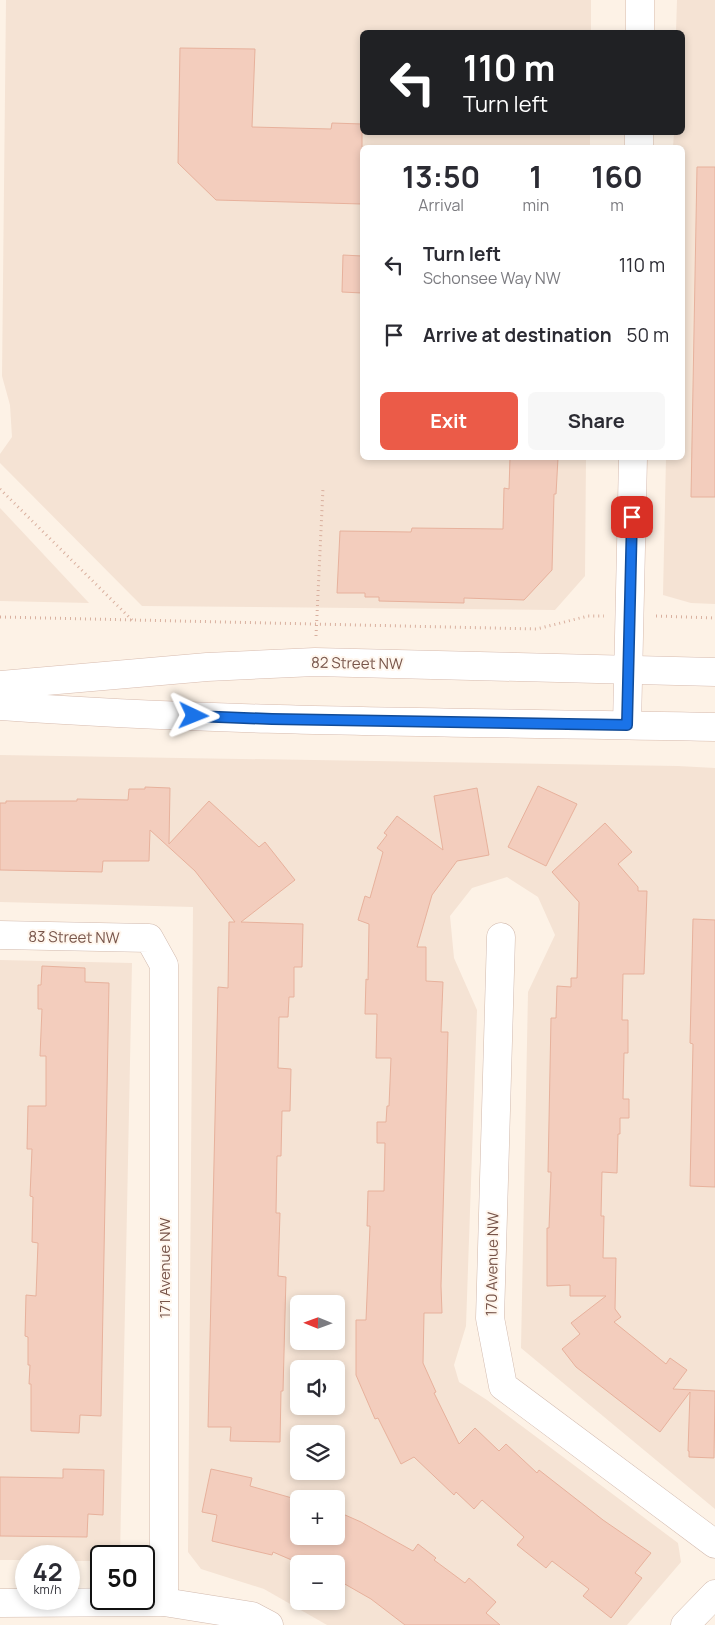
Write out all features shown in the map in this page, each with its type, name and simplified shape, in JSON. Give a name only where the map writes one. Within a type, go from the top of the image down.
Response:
[{"type":"street","points":[[640,0],[640,30]]},
{"type":"street","points":[[627,725],[633,460]]},
{"type":"street","name":"82 Street NW","points":[[0,685],[206,667],[315,662],[715,672]]},
{"type":"street","points":[[0,706],[272,719],[715,727]]},
{"type":"street","name":"83 Street NW","points":[[0,935],[149,938]]},
{"type":"street","name":"170 Avenue NW","points":[[501,937],[490,1318],[503,1386],[715,1544]]},
{"type":"street","name":"171 Avenue NW","points":[[149,938],[164,965],[164,1602]]},
{"type":"street","points":[[685,1625],[715,1594]]},
{"type":"street","points":[[0,1603],[164,1602],[252,1616],[269,1625]]},
{"type":"path","points":[[315,662],[323,488]]},
{"type":"path","points":[[0,489],[132,620]]},
{"type":"path","points":[[0,617],[537,629],[588,616],[715,618]]},
{"type":"shaded area","points":[[6,0],[591,0],[591,30],[360,30],[360,135],[590,135],[590,145],[360,145],[360,460],[586,460],[585,576],[555,610],[142,606],[0,463],[0,454],[12,437],[10,405],[2,376]]},
{"type":"shaded area","points":[[677,0],[715,0],[715,604],[691,603],[663,595],[666,460],[685,460],[685,145],[673,145],[674,135],[685,135],[685,30],[676,30]]},
{"type":"shaded area","points":[[0,508],[89,603],[0,601]]},
{"type":"shaded area","points":[[0,755],[715,768],[715,1509],[521,1348],[528,992],[555,935],[538,897],[507,877],[472,888],[450,916],[454,958],[477,1010],[466,1326],[454,1365],[459,1382],[487,1400],[678,1543],[681,1562],[627,1625],[327,1625],[301,1610],[345,1610],[345,1555],[290,1555],[290,1604],[264,1589],[201,1569],[188,1552],[193,907],[0,902]]},
{"type":"shaded area","points":[[0,960],[132,963],[120,1545],[90,1545],[90,1561],[80,1561],[80,1545],[15,1545],[15,1560],[0,1560]]},
{"type":"building","points":[[180,48],[255,49],[252,127],[331,129],[332,123],[360,124],[362,145],[360,145],[360,204],[216,200],[178,163]]},
{"type":"building","points":[[697,167],[715,167],[715,497],[691,497]]},
{"type":"building","points":[[343,255],[360,256],[360,293],[342,292]]},
{"type":"building","points":[[510,460],[558,460],[556,494],[554,494],[552,570],[524,600],[464,598],[464,603],[379,601],[379,597],[365,597],[365,593],[337,593],[340,531],[411,532],[412,528],[503,529],[504,488],[509,489]]},
{"type":"building","points":[[538,786],[577,804],[546,866],[508,847]]},
{"type":"building","points":[[145,787],[170,788],[169,844],[209,801],[259,847],[265,842],[295,880],[241,922],[303,924],[302,967],[294,967],[294,997],[289,997],[288,1017],[279,1017],[278,1068],[291,1069],[290,1111],[282,1111],[281,1156],[277,1156],[276,1213],[280,1213],[278,1276],[286,1277],[280,1442],[230,1441],[231,1427],[208,1427],[218,987],[228,988],[229,922],[235,922],[195,871],[150,830],[149,861],[103,861],[102,872],[0,870],[0,803],[6,803],[6,801],[77,801],[77,799],[128,800],[129,789],[145,789]]},
{"type":"building","points":[[477,788],[489,855],[457,861],[432,895],[417,947],[426,947],[426,981],[443,982],[441,1032],[448,1032],[441,1286],[442,1313],[424,1313],[423,1363],[436,1392],[434,1393],[459,1444],[475,1428],[499,1451],[506,1444],[537,1473],[539,1470],[603,1520],[651,1553],[635,1573],[642,1578],[611,1618],[583,1596],[589,1589],[552,1561],[546,1568],[517,1545],[524,1537],[482,1500],[474,1509],[456,1492],[454,1495],[414,1457],[401,1464],[378,1418],[375,1419],[356,1375],[356,1320],[366,1320],[370,1226],[367,1226],[368,1191],[384,1191],[385,1143],[377,1143],[377,1122],[386,1122],[387,1106],[389,1106],[391,1058],[376,1058],[377,1014],[365,1014],[369,924],[358,920],[365,896],[370,898],[383,852],[377,848],[387,835],[384,833],[397,816],[443,850],[434,796]]},
{"type":"building","points":[[605,823],[632,852],[618,864],[638,887],[638,891],[647,891],[644,974],[623,974],[622,1020],[628,1020],[628,1053],[624,1053],[623,1099],[629,1099],[629,1118],[620,1118],[617,1173],[602,1172],[601,1216],[604,1216],[603,1258],[616,1258],[615,1309],[621,1317],[614,1322],[666,1364],[670,1358],[687,1370],[673,1389],[715,1391],[714,1458],[689,1457],[690,1392],[660,1432],[576,1367],[562,1349],[580,1334],[571,1323],[606,1296],[570,1296],[570,1285],[547,1286],[547,1228],[549,1228],[551,1172],[548,1172],[551,1018],[556,1018],[557,986],[571,987],[571,978],[577,978],[579,902],[552,872]]},
{"type":"building","points":[[693,919],[715,920],[715,1187],[690,1186],[693,1044],[690,1043]]},
{"type":"building","points":[[42,966],[85,968],[85,982],[109,983],[101,1416],[80,1415],[79,1433],[31,1431],[30,1365],[28,1365],[28,1337],[25,1336],[26,1295],[36,1296],[38,1243],[32,1242],[33,1197],[30,1196],[32,1149],[27,1149],[28,1106],[46,1106],[46,1056],[40,1056],[42,1009],[38,1009],[38,985],[41,985]]},
{"type":"building","points":[[63,1469],[104,1470],[103,1515],[88,1514],[87,1537],[0,1536],[0,1477],[63,1478]]},
{"type":"building","points":[[211,1469],[252,1478],[250,1486],[290,1497],[290,1545],[345,1545],[345,1515],[413,1551],[418,1544],[436,1558],[434,1560],[465,1583],[469,1578],[496,1602],[486,1613],[500,1625],[405,1625],[371,1599],[345,1584],[345,1555],[290,1555],[290,1559],[273,1552],[272,1555],[212,1541],[217,1515],[202,1512]]},
{"type":"route","points":[[194,716],[627,725],[632,517]]}]
